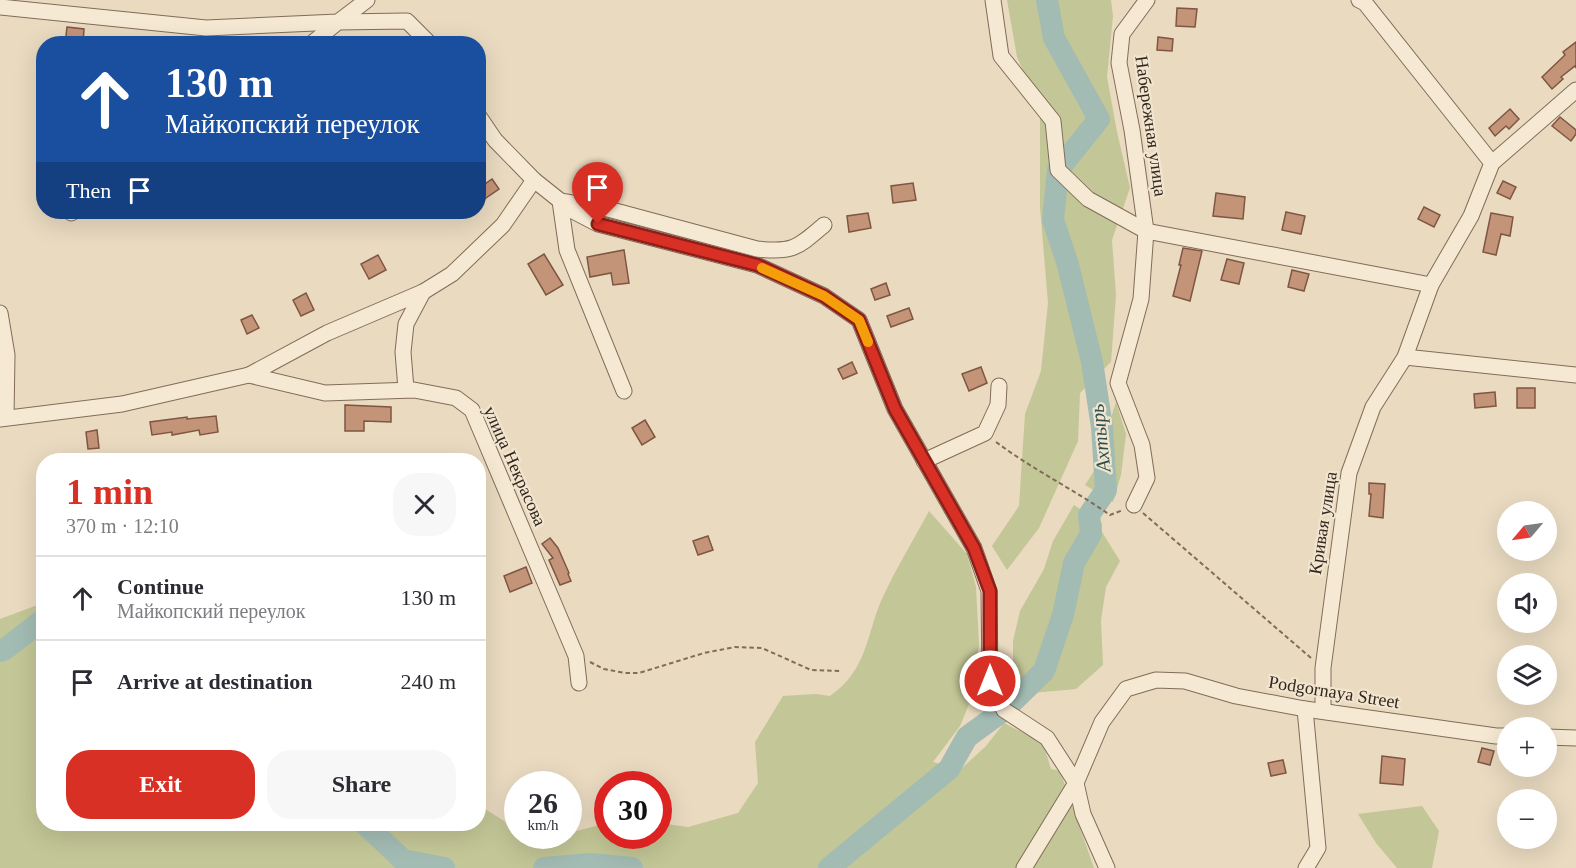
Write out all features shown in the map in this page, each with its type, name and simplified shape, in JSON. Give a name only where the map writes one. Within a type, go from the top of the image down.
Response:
[{"type":"street","points":[[321,36],[367,0]]},
{"type":"street","points":[[993,0],[1001,56],[1053,121],[1058,170],[1088,199],[1146,231],[1431,285]]},
{"type":"street","name":"Набережная улица","points":[[1134,505],[1147,478],[1142,445],[1118,383],[1141,299],[1146,231],[1132,130],[1119,63],[1122,34],[1147,0]]},
{"type":"street","points":[[1363,1],[1492,163]]},
{"type":"street","points":[[0,7],[206,28],[408,21],[422,36]]},
{"type":"street","name":"Кривая улица","points":[[1323,711],[1323,668],[1349,473],[1373,407],[1406,357],[1431,285],[1471,216],[1492,163],[1576,90]]},
{"type":"street","points":[[486,127],[495,140],[534,180],[573,211],[598,224],[757,265],[824,296],[859,320],[895,409],[974,548],[990,591],[990,681],[1004,710],[1047,738],[1076,783],[1083,814],[1107,868]]},
{"type":"street","name":"улица Некрасова","points":[[3,418],[122,404],[249,375],[327,333],[423,292],[452,274],[503,225],[534,180]]},
{"type":"street","points":[[560,201],[608,208],[757,249],[780,251],[801,245],[825,225]]},
{"type":"street","points":[[560,201],[567,250],[624,392]]},
{"type":"street","points":[[406,389],[403,352],[406,324],[423,292]]},
{"type":"street","points":[[0,313],[7,355],[3,418]]},
{"type":"street","points":[[1406,357],[1576,375]]},
{"type":"street","name":"улица Некрасова","points":[[249,375],[325,393],[406,389],[456,398],[472,410],[576,656],[579,683]]},
{"type":"street","points":[[924,461],[985,433],[998,405],[999,386]]},
{"type":"street","name":"Podgornaya Street","points":[[1024,868],[1076,783],[1102,722],[1126,689],[1156,680],[1185,681],[1236,696],[1305,709],[1497,736]]},
{"type":"street","points":[[1305,709],[1318,848],[1306,868]]},
{"type":"street","points":[[1557,737],[1576,738]]},
{"type":"path","points":[[985,433],[1020,460],[1086,498],[1110,515],[1134,505],[1323,668]]},
{"type":"path","points":[[576,656],[604,669],[639,673],[715,651],[735,647],[762,648],[811,670],[841,671]]},
{"type":"green space","points":[[1007,0],[1111,0],[1113,16],[1107,77],[1130,188],[1112,240],[1116,295],[1111,362],[1080,393],[1078,441],[1039,528],[1007,570],[992,546],[1019,506],[1025,414],[1041,371],[1048,303],[1040,207],[1040,109],[1017,57]]},
{"type":"green space","points":[[1116,402],[1126,434],[1121,475],[1113,502],[1085,485],[1094,471]]},
{"type":"green space","points":[[1074,505],[1102,523],[1102,532],[1120,561],[1106,587],[1101,620],[1103,665],[1076,689],[1032,693],[1013,674],[1013,641],[1020,611],[1044,569],[1053,541]]},
{"type":"green space","points":[[929,511],[967,554],[976,587],[979,644],[972,697],[960,726],[933,762],[961,769],[986,746],[1004,723],[1043,743],[1051,769],[1060,771],[1094,868],[0,868],[0,619],[36,606],[36,831],[486,831],[486,809],[504,821],[504,849],[582,849],[582,830],[594,826],[594,849],[672,849],[672,825],[688,827],[738,813],[758,783],[755,742],[783,696],[816,694],[830,696],[842,686],[864,652],[886,589]]},
{"type":"green space","points":[[1422,806],[1439,831],[1432,868],[1397,868],[1376,843],[1358,814]]},
{"type":"building","points":[[1177,8],[1197,9],[1195,27],[1176,26]]},
{"type":"building","points":[[67,27],[84,29],[84,36],[66,36]]},
{"type":"building","points":[[1158,37],[1173,39],[1172,51],[1157,50]]},
{"type":"building","points":[[1576,42],[1576,68],[1575,66],[1561,77],[1563,79],[1552,89],[1542,77],[1565,55],[1563,52]]},
{"type":"building","points":[[1510,109],[1519,119],[1509,129],[1506,126],[1495,136],[1489,128]]},
{"type":"building","points":[[1560,117],[1576,130],[1571,141],[1552,126]]},
{"type":"building","points":[[492,179],[499,189],[486,198],[486,183]]},
{"type":"building","points":[[1503,181],[1516,187],[1510,199],[1497,193]]},
{"type":"building","points":[[913,183],[916,200],[893,203],[891,186]]},
{"type":"building","points":[[1216,193],[1245,197],[1243,219],[1213,216]]},
{"type":"building","points":[[1424,207],[1440,215],[1434,227],[1418,219]]},
{"type":"building","points":[[1286,212],[1305,216],[1301,234],[1282,230]]},
{"type":"building","points":[[868,213],[871,228],[849,232],[847,216]]},
{"type":"building","points":[[1491,213],[1513,217],[1510,236],[1501,234],[1496,255],[1483,252]]},
{"type":"building","points":[[1183,248],[1202,251],[1190,301],[1173,296]]},
{"type":"building","points":[[624,250],[629,283],[613,285],[611,273],[590,277],[587,257]]},
{"type":"building","points":[[544,254],[563,285],[546,295],[528,264]]},
{"type":"building","points":[[378,255],[386,270],[369,279],[361,264]]},
{"type":"building","points":[[1227,259],[1244,263],[1239,284],[1221,280]]},
{"type":"building","points":[[1292,270],[1309,274],[1304,291],[1288,287]]},
{"type":"building","points":[[886,283],[890,295],[875,300],[871,289]]},
{"type":"building","points":[[306,293],[314,310],[301,316],[293,300]]},
{"type":"building","points":[[909,308],[913,319],[891,327],[887,316]]},
{"type":"building","points":[[252,315],[259,328],[247,334],[241,320]]},
{"type":"building","points":[[852,362],[857,373],[843,379],[838,369]]},
{"type":"building","points":[[981,367],[987,383],[969,391],[962,374]]},
{"type":"building","points":[[1517,388],[1535,388],[1535,408],[1517,408]]},
{"type":"building","points":[[1495,392],[1496,406],[1475,408],[1474,394]]},
{"type":"building","points":[[345,405],[391,407],[391,422],[364,421],[364,431],[345,431]]},
{"type":"building","points":[[216,416],[218,432],[200,435],[199,430],[172,435],[172,432],[152,435],[150,422]]},
{"type":"building","points":[[645,420],[655,437],[642,445],[632,428]]},
{"type":"building","points":[[97,430],[99,448],[88,449],[86,432]]},
{"type":"building","points":[[1369,483],[1385,484],[1383,518],[1369,516],[1371,494],[1369,494]]},
{"type":"building","points":[[708,536],[713,550],[698,555],[693,541]]},
{"type":"building","points":[[550,538],[558,548],[571,581],[560,585],[549,560],[553,558],[542,544]]},
{"type":"building","points":[[526,567],[532,583],[510,592],[504,576]]},
{"type":"building","points":[[1482,748],[1494,751],[1490,765],[1478,762]]},
{"type":"building","points":[[1382,756],[1405,759],[1403,785],[1380,783]]},
{"type":"building","points":[[1283,760],[1286,773],[1271,776],[1268,763]]},
{"type":"waterway","name":"Ахтырь","points":[[829,868],[949,769],[967,737],[1004,710],[1044,671],[1063,615],[1074,563],[1091,534],[1089,515],[1106,490],[1102,427],[1092,362],[1068,265],[1053,220],[1058,170],[1099,119],[1054,38],[1047,0]]},
{"type":"waterway","name":"Ахтырь","points":[[0,651],[36,625]]},
{"type":"waterway","name":"Ахтырь","points":[[372,831],[403,860],[444,868]]},
{"type":"waterway","name":"Ахтырь","points":[[544,868],[590,864],[632,868]]},
{"type":"slow traffic","points":[[762,268],[824,296],[859,320],[868,342]]},
{"type":"route","points":[[598,224],[757,265],[824,296],[859,320],[895,409],[974,548],[990,591],[990,681]]}]
